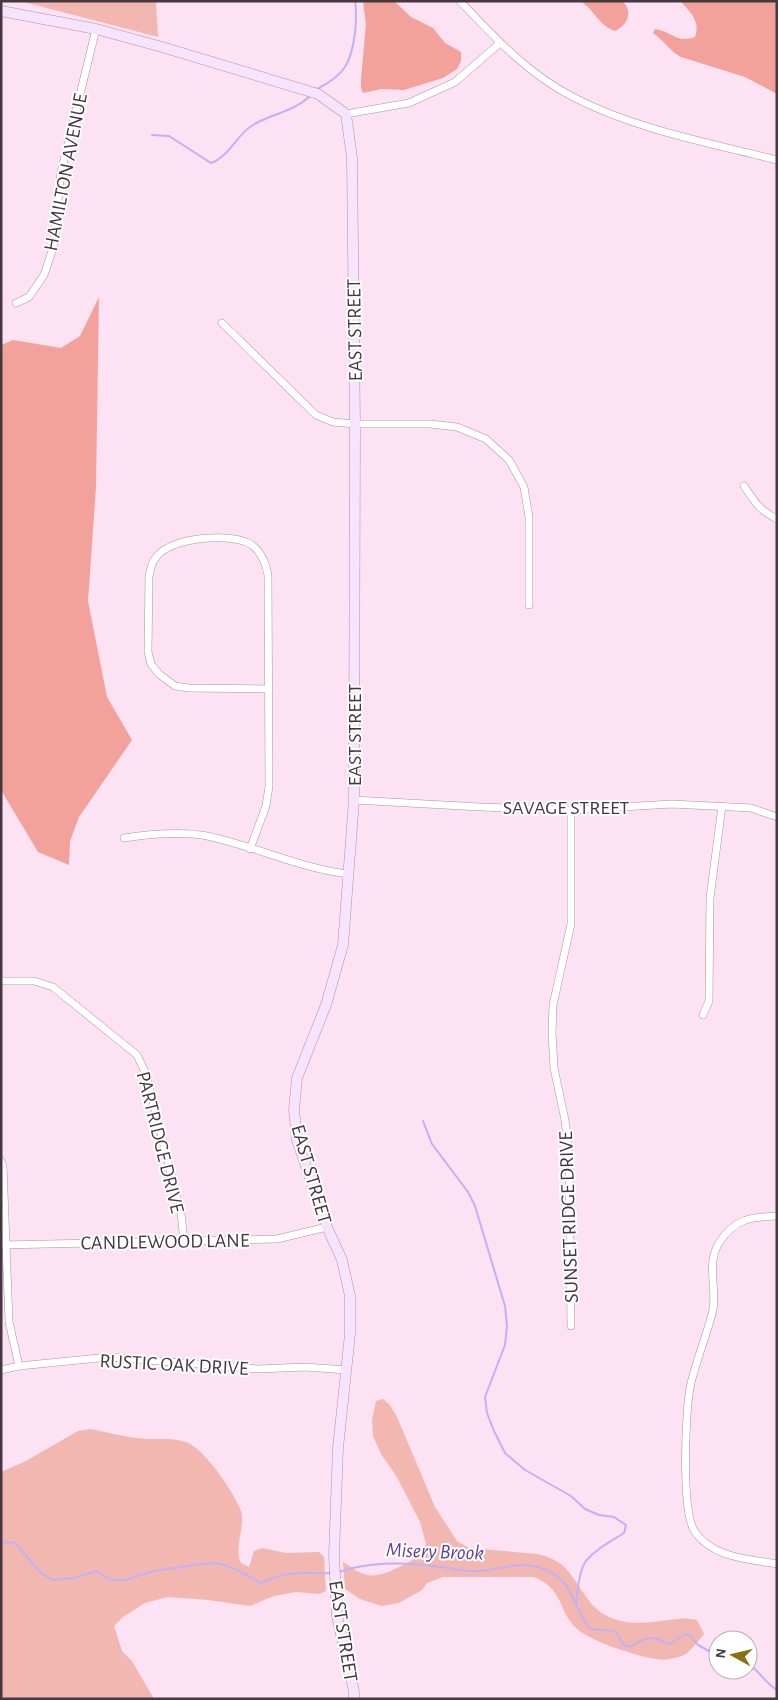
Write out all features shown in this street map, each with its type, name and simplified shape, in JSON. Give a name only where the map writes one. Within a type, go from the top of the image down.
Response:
[{"type":"street","points":[[460,1],[500,43],[534,72],[572,97],[624,120],[777,160]]},
{"type":"street","points":[[1,11],[96,29],[162,47],[318,94],[346,114],[409,103],[455,82],[500,43]]},
{"type":"street","name":"HAMILTON AVENUE","points":[[16,303],[28,297],[44,275],[53,248],[61,172],[96,29]]},
{"type":"street","name":"EAST STREET","points":[[346,114],[352,158],[355,424],[354,800],[343,945],[326,1005],[297,1078],[294,1110],[298,1140],[327,1227],[342,1260],[350,1296],[350,1334],[338,1448],[334,1564],[338,1616],[354,1699]]},
{"type":"street","points":[[222,323],[316,415],[333,422],[355,424],[430,424],[457,427],[486,439],[509,460],[524,487],[529,517],[529,604]]},
{"type":"street","points":[[744,486],[754,503],[768,515],[777,519]]},
{"type":"street","points":[[250,849],[268,796],[269,689],[268,575],[266,564],[253,546],[233,538],[221,537],[177,542],[164,548],[156,556],[149,577],[148,652],[151,664],[158,674],[175,686],[189,688],[269,689]]},
{"type":"street","name":"SAVAGE STREET","points":[[354,800],[571,810],[672,804],[722,806],[751,808],[777,817]]},
{"type":"street","points":[[703,1015],[709,1001],[710,898],[722,806]]},
{"type":"street","name":"SUNSET RIDGE DRIVE","points":[[571,810],[571,924],[553,1005],[552,1033],[554,1068],[565,1120],[569,1154],[571,1326]]},
{"type":"street","points":[[124,838],[169,833],[206,836],[311,868],[348,874]]},
{"type":"street","name":"PARTRIDGE DRIVE","points":[[1,981],[34,981],[53,987],[137,1055],[146,1074],[181,1213],[184,1241]]},
{"type":"street","points":[[1,1161],[3,1166],[3,1245],[8,1322],[19,1366]]},
{"type":"street","points":[[777,1216],[754,1217],[736,1224],[719,1244],[712,1264],[713,1308],[688,1396],[686,1439],[688,1514],[693,1530],[708,1546],[724,1554],[777,1564]]},
{"type":"street","name":"CANDLEWOOD LANE","points":[[3,1245],[276,1239],[327,1227]]},
{"type":"street","name":"RUSTIC OAK DRIVE","points":[[1,1370],[19,1366],[109,1357],[258,1369],[305,1367],[347,1370]]},
{"type":"shaded area","points":[[20,1],[156,1],[158,37]]},
{"type":"shaded area","points":[[363,1],[394,1],[411,17],[433,28],[445,43],[461,52],[461,61],[457,69],[443,78],[404,90],[381,89],[363,93],[361,79],[366,25]]},
{"type":"shaded area","points":[[580,1],[623,1],[628,10],[628,18],[615,31],[609,29]]},
{"type":"shaded area","points":[[680,1],[777,1],[777,94],[745,77],[681,57],[653,33],[655,29],[683,39],[695,37],[697,26],[694,17]]},
{"type":"shaded area","points":[[99,297],[96,487],[88,601],[107,697],[132,740],[79,817],[70,841],[69,865],[38,852],[1,790],[1,345],[13,340],[61,348],[80,336]]},
{"type":"shaded area","points":[[383,1399],[390,1405],[397,1417],[435,1507],[457,1541],[469,1548],[537,1554],[553,1559],[561,1564],[573,1577],[593,1606],[617,1620],[640,1623],[680,1619],[697,1620],[704,1634],[686,1654],[671,1659],[659,1660],[626,1652],[593,1639],[577,1629],[566,1615],[556,1594],[544,1582],[534,1577],[443,1577],[427,1583],[422,1590],[399,1603],[382,1606],[360,1599],[345,1589],[343,1562],[361,1573],[379,1575],[424,1555],[426,1543],[420,1522],[397,1477],[381,1454],[373,1436],[372,1420],[376,1401]]},
{"type":"shaded area","points":[[91,1429],[143,1439],[177,1440],[197,1448],[233,1494],[241,1511],[242,1524],[238,1551],[241,1563],[249,1567],[254,1551],[262,1548],[286,1553],[319,1552],[324,1557],[326,1591],[319,1594],[296,1592],[274,1596],[250,1606],[168,1597],[145,1603],[123,1617],[114,1626],[122,1651],[132,1661],[154,1699],[1,1699],[1,1472],[24,1462],[78,1431]]},
{"type":"waterway","points":[[317,89],[334,79],[349,60],[355,33],[355,1]]},
{"type":"waterway","points":[[152,135],[169,136],[211,163],[223,156],[247,129],[267,118],[289,110],[309,97]]},
{"type":"waterway","points":[[423,1121],[432,1144],[468,1192],[475,1206],[505,1306],[507,1326],[505,1345],[485,1397],[487,1413],[505,1453],[525,1470],[571,1496],[585,1509],[599,1515],[614,1517],[626,1525],[624,1533],[599,1549],[586,1561],[580,1576],[576,1604]]},
{"type":"waterway","name":"Misery Brook","points":[[1,1543],[15,1543],[40,1572],[52,1580],[74,1578],[97,1571],[111,1580],[125,1580],[154,1571],[215,1563],[232,1568],[260,1583],[291,1574],[329,1573]]},
{"type":"waterway","name":"Misery Brook","points":[[339,1572],[361,1566],[385,1564],[422,1565],[470,1571],[522,1565],[541,1568],[552,1573],[565,1584],[590,1629],[615,1631],[624,1645],[630,1647],[640,1641],[651,1638],[670,1644],[685,1634],[691,1636],[698,1645],[708,1650]]},
{"type":"waterway","name":"Misery Brook","points":[[758,1672],[777,1690]]}]
